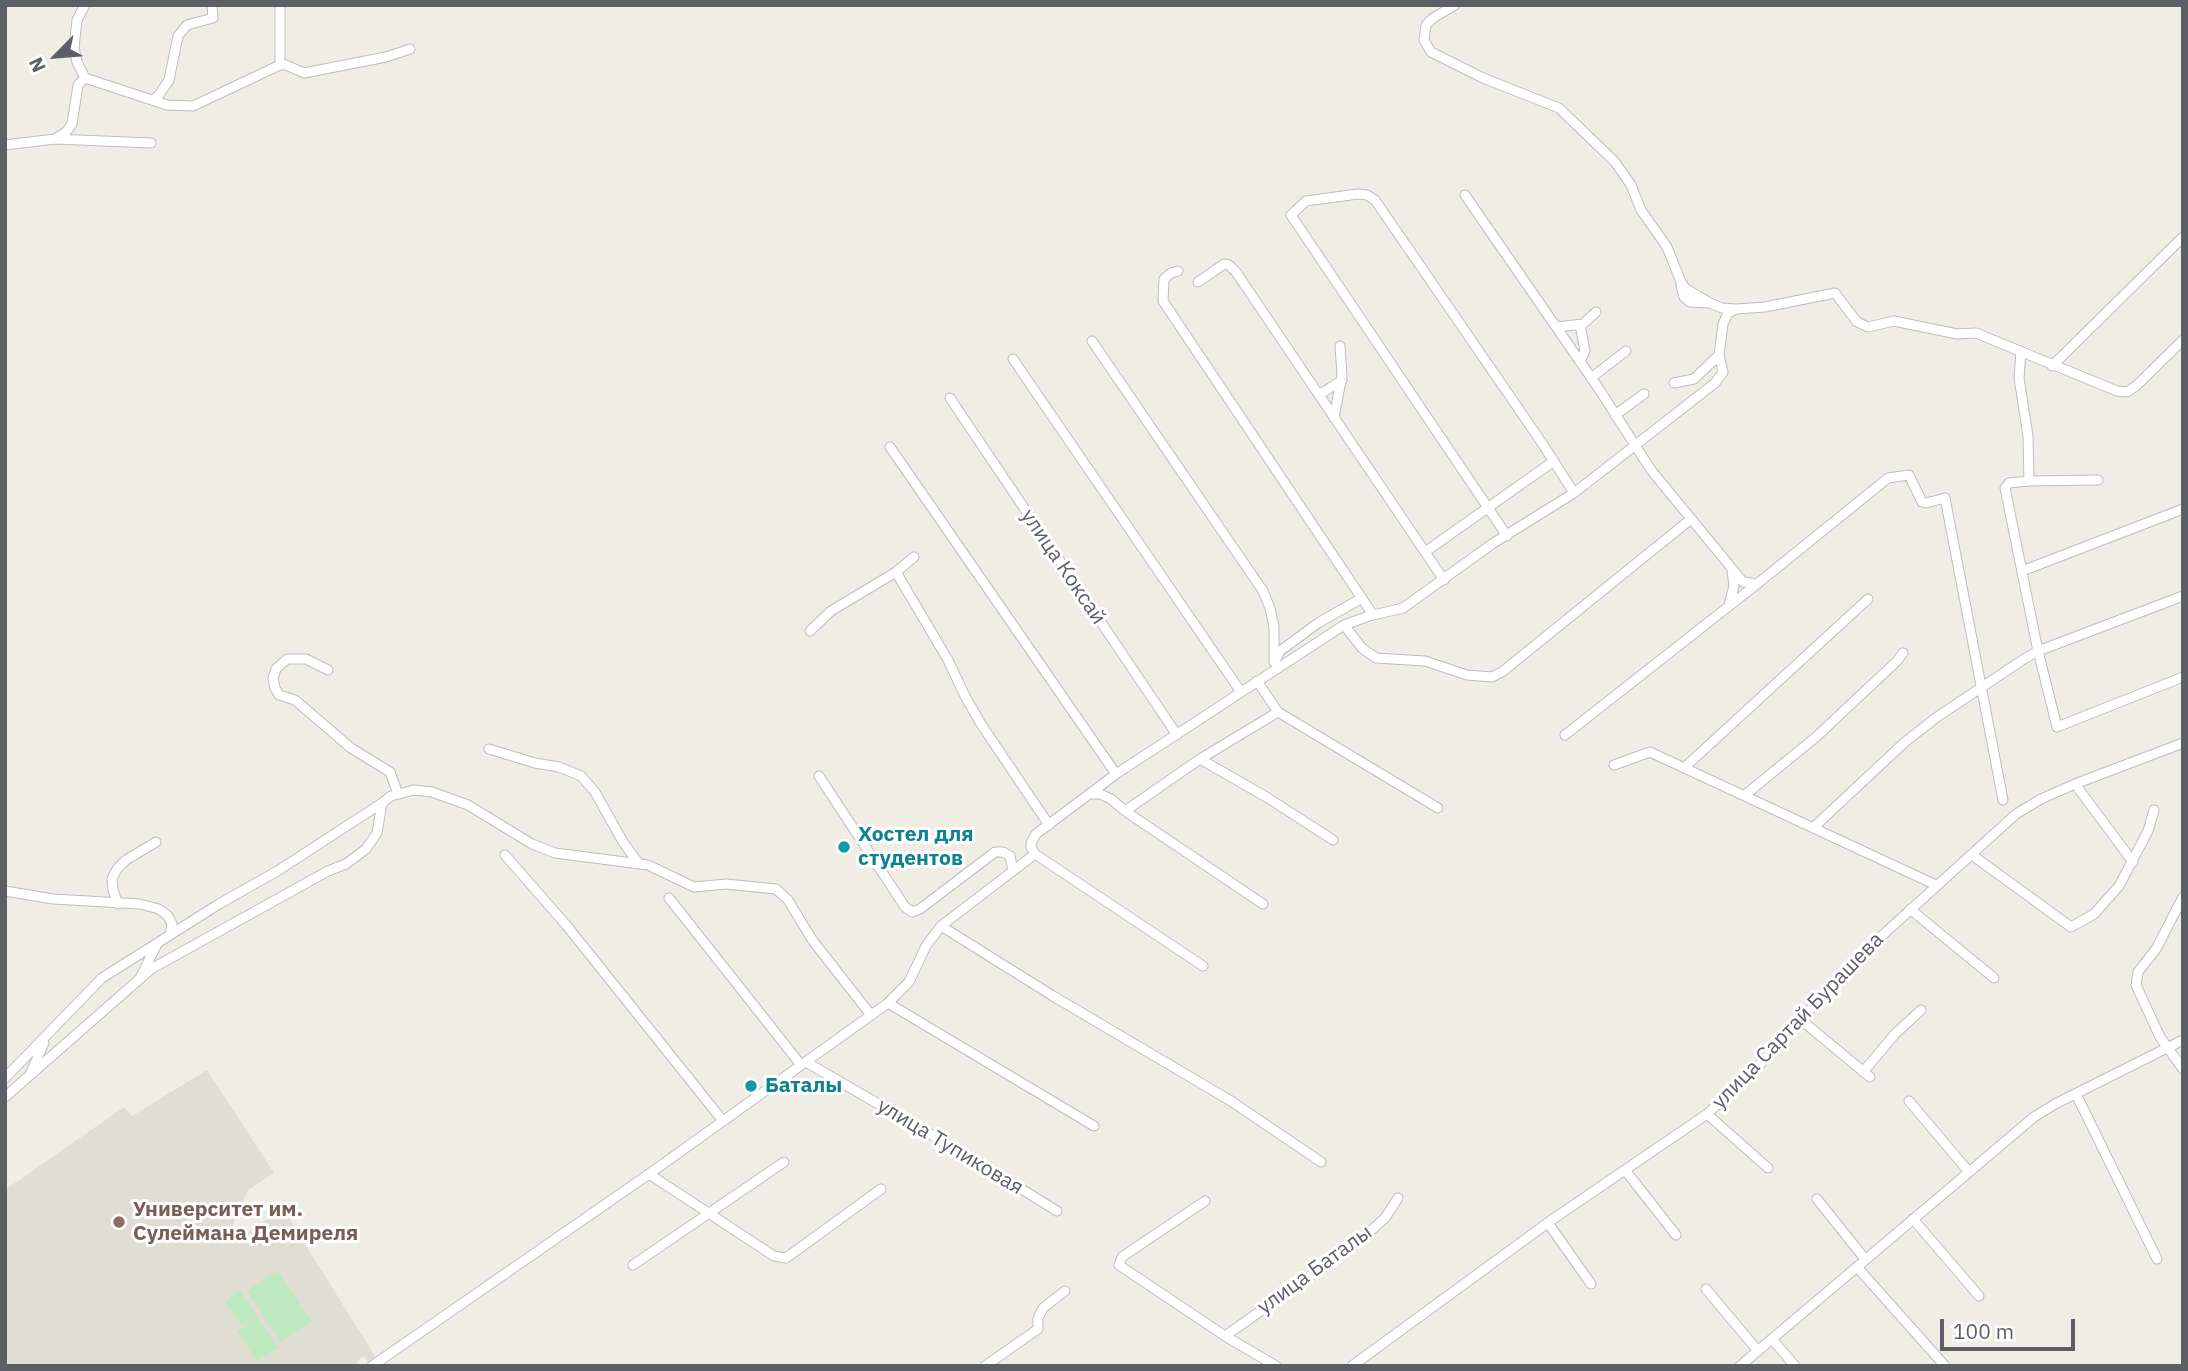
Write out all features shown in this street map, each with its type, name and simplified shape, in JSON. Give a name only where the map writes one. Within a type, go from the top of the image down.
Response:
[{"type":"street","points":[[85,5],[77,20],[74,48],[85,78],[167,105],[193,106],[280,65],[304,73],[386,57],[410,49]]},
{"type":"street","points":[[153,100],[169,80],[177,36],[187,25],[213,18],[212,5]]},
{"type":"street","points":[[280,5],[280,65]]},
{"type":"street","points":[[1455,5],[1426,25],[1424,40],[1431,52],[1483,78],[1559,108],[1615,162],[1625,175],[1641,210],[1667,247],[1681,282],[1686,289],[1710,303],[1736,309],[1765,307],[1835,293],[1857,322],[1868,327],[1894,321],[1957,334],[1976,333],[2052,366],[2127,392],[2137,386],[2183,340]]},
{"type":"street","points":[[55,139],[72,124],[78,85],[85,78]]},
{"type":"street","points":[[5,145],[55,139],[150,143]]},
{"type":"street","points":[[1507,536],[1291,215],[1306,201],[1358,194],[1375,200],[1574,493]]},
{"type":"street","points":[[1465,195],[1557,327],[1651,470],[1743,582],[1757,584]]},
{"type":"street","points":[[2052,366],[2183,237]]},
{"type":"street","points":[[1198,282],[1224,264],[1236,272],[1444,580]]},
{"type":"street","points":[[1178,271],[1164,279],[1163,301],[1373,615]]},
{"type":"street","points":[[1202,967],[1035,854],[1031,843],[1036,835],[1116,774],[1241,692],[1273,667],[1344,625],[1404,608],[1574,493],[1728,372],[1719,355],[1720,338],[1725,318],[1736,309]]},
{"type":"street","points":[[1557,327],[1580,325],[1596,312]]},
{"type":"street","points":[[1580,325],[1585,351],[1580,362]]},
{"type":"street","points":[[1093,341],[1263,591],[1274,627],[1273,667]]},
{"type":"street","points":[[1334,418],[1342,380],[1340,346]]},
{"type":"street","points":[[1591,378],[1626,351]]},
{"type":"street","points":[[2021,351],[2019,378],[2028,436],[2029,481]]},
{"type":"street","points":[[1674,383],[1694,379],[1719,355]]},
{"type":"street","points":[[1013,359],[1241,692]]},
{"type":"street","points":[[1319,395],[1342,380]]},
{"type":"street","points":[[1615,415],[1644,394]]},
{"type":"street","name":"улица Коксай","points":[[950,398],[1177,735]]},
{"type":"street","points":[[890,447],[1116,774]]},
{"type":"street","points":[[1425,552],[1554,461]]},
{"type":"street","points":[[1564,735],[1729,607],[1888,478],[1909,475],[1922,502],[1945,498],[2003,800]]},
{"type":"street","points":[[2098,480],[2029,481],[2008,483],[2005,488],[2038,651],[2057,727],[2183,677]]},
{"type":"street","points":[[2022,571],[2183,509]]},
{"type":"street","points":[[1344,625],[1363,648],[1376,658],[1425,661],[1467,676],[1492,677],[1502,672],[1691,519]]},
{"type":"street","points":[[810,631],[831,611],[896,572],[914,557]]},
{"type":"street","points":[[1729,607],[1734,586],[1732,569]]},
{"type":"street","points":[[896,572],[948,660],[981,724],[1049,825]]},
{"type":"street","points":[[1814,827],[1905,742],[1981,687],[2038,651],[2183,596]]},
{"type":"street","points":[[1273,667],[1280,651],[1318,623],[1362,598]]},
{"type":"street","points":[[1685,767],[1868,599]]},
{"type":"street","points":[[1745,795],[1816,737],[1897,662],[1902,653]]},
{"type":"street","points":[[328,670],[306,659],[287,659],[276,669],[273,678],[275,688],[279,695],[295,700],[351,748],[390,772],[398,794]]},
{"type":"street","points":[[1257,681],[1278,712],[1438,808]]},
{"type":"street","points":[[1125,811],[1200,759],[1278,712]]},
{"type":"street","name":"улица Сартай Бурашева","points":[[1352,1366],[1548,1223],[1707,1114],[1753,1072],[1853,962],[2015,814],[2075,784],[2183,743]]},
{"type":"street","points":[[489,749],[559,767],[581,776],[595,792],[623,842],[639,864]]},
{"type":"street","points":[[1614,765],[1650,752],[1936,885]]},
{"type":"street","points":[[1200,759],[1333,840]]},
{"type":"street","points":[[819,776],[905,907],[912,912],[920,909],[995,852],[1010,856],[1013,871]]},
{"type":"street","points":[[2075,784],[2133,862]]},
{"type":"street","points":[[5,1078],[102,978],[279,870],[391,796],[414,790],[432,792],[468,805],[532,844],[555,853],[648,865],[694,887],[726,884],[776,889],[788,900],[813,941],[872,1015]]},
{"type":"street","points":[[1093,794],[1111,799],[1263,904]]},
{"type":"street","points":[[5,1097],[151,970],[346,864],[366,849],[377,833],[382,803]]},
{"type":"street","points":[[1972,855],[2071,927],[2094,914],[2109,898],[2133,862],[2148,831],[2154,810]]},
{"type":"street","points":[[118,904],[113,890],[117,869],[126,860],[156,842]]},
{"type":"street","points":[[372,1366],[649,1174],[888,1003],[909,982],[926,946],[941,926],[1035,854]]},
{"type":"street","points":[[505,855],[567,926],[723,1121]]},
{"type":"street","points":[[5,891],[53,899],[139,904],[159,909],[172,923],[170,935]]},
{"type":"street","points":[[2183,897],[2156,949],[2138,972],[2136,985],[2160,1037],[2183,1069]]},
{"type":"street","points":[[669,898],[804,1064]]},
{"type":"street","points":[[1910,909],[1994,978]]},
{"type":"street","points":[[941,926],[1231,1101],[1321,1162]]},
{"type":"street","points":[[140,978],[158,943]]},
{"type":"street","points":[[888,1003],[1094,1126]]},
{"type":"street","points":[[1801,1020],[1866,1075],[1895,1034],[1920,1010]]},
{"type":"street","points":[[28,1077],[46,1038]]},
{"type":"street","points":[[1740,1366],[2034,1117],[2183,1040]]},
{"type":"street","name":"улица Тупиковая","points":[[804,1064],[968,1156],[1057,1212]]},
{"type":"street","points":[[2076,1094],[2157,1259]]},
{"type":"street","points":[[1909,1101],[1969,1172]]},
{"type":"street","points":[[1707,1114],[1768,1168]]},
{"type":"street","points":[[633,1265],[784,1162]]},
{"type":"street","points":[[1625,1170],[1676,1235]]},
{"type":"street","points":[[649,1174],[774,1256],[786,1258],[881,1189]]},
{"type":"street","name":"улица Баталы","points":[[1225,1336],[1356,1244],[1384,1218],[1398,1198]]},
{"type":"street","points":[[1817,1199],[1866,1259]]},
{"type":"street","points":[[1205,1200],[1122,1257],[1119,1265],[1225,1336],[1276,1366]]},
{"type":"street","points":[[1913,1219],[1979,1296]]},
{"type":"street","points":[[1548,1223],[1591,1284]]},
{"type":"street","points":[[1857,1267],[1945,1366]]},
{"type":"street","points":[[1706,1289],[1758,1351]]},
{"type":"street","points":[[985,1366],[1038,1329],[1038,1318],[1043,1308],[1065,1292]]},
{"type":"street","points":[[1772,1339],[1795,1366]]},
{"type":"shaded area","name":"Университет им. Сулеймана Демиреля","points":[[207,1070],[274,1173],[248,1190],[228,1236],[236,1240],[283,1209],[375,1356],[368,1362],[364,1356],[357,1361],[357,1366],[5,1366],[5,1190],[124,1107],[132,1116]]},
{"type":"green space","points":[[278,1271],[312,1321],[281,1342],[247,1291]]},
{"type":"green space","points":[[240,1291],[257,1315],[242,1326],[225,1301]]},
{"type":"green space","points":[[257,1317],[278,1348],[257,1361],[237,1331]]},
{"type":"place","name":"Хостел для студентов","points":[[844,847]]},
{"type":"place","name":"Баталы","points":[[751,1086]]},
{"type":"place","name":"Университет им. Сулеймана Демиреля","points":[[119,1222]]}]
